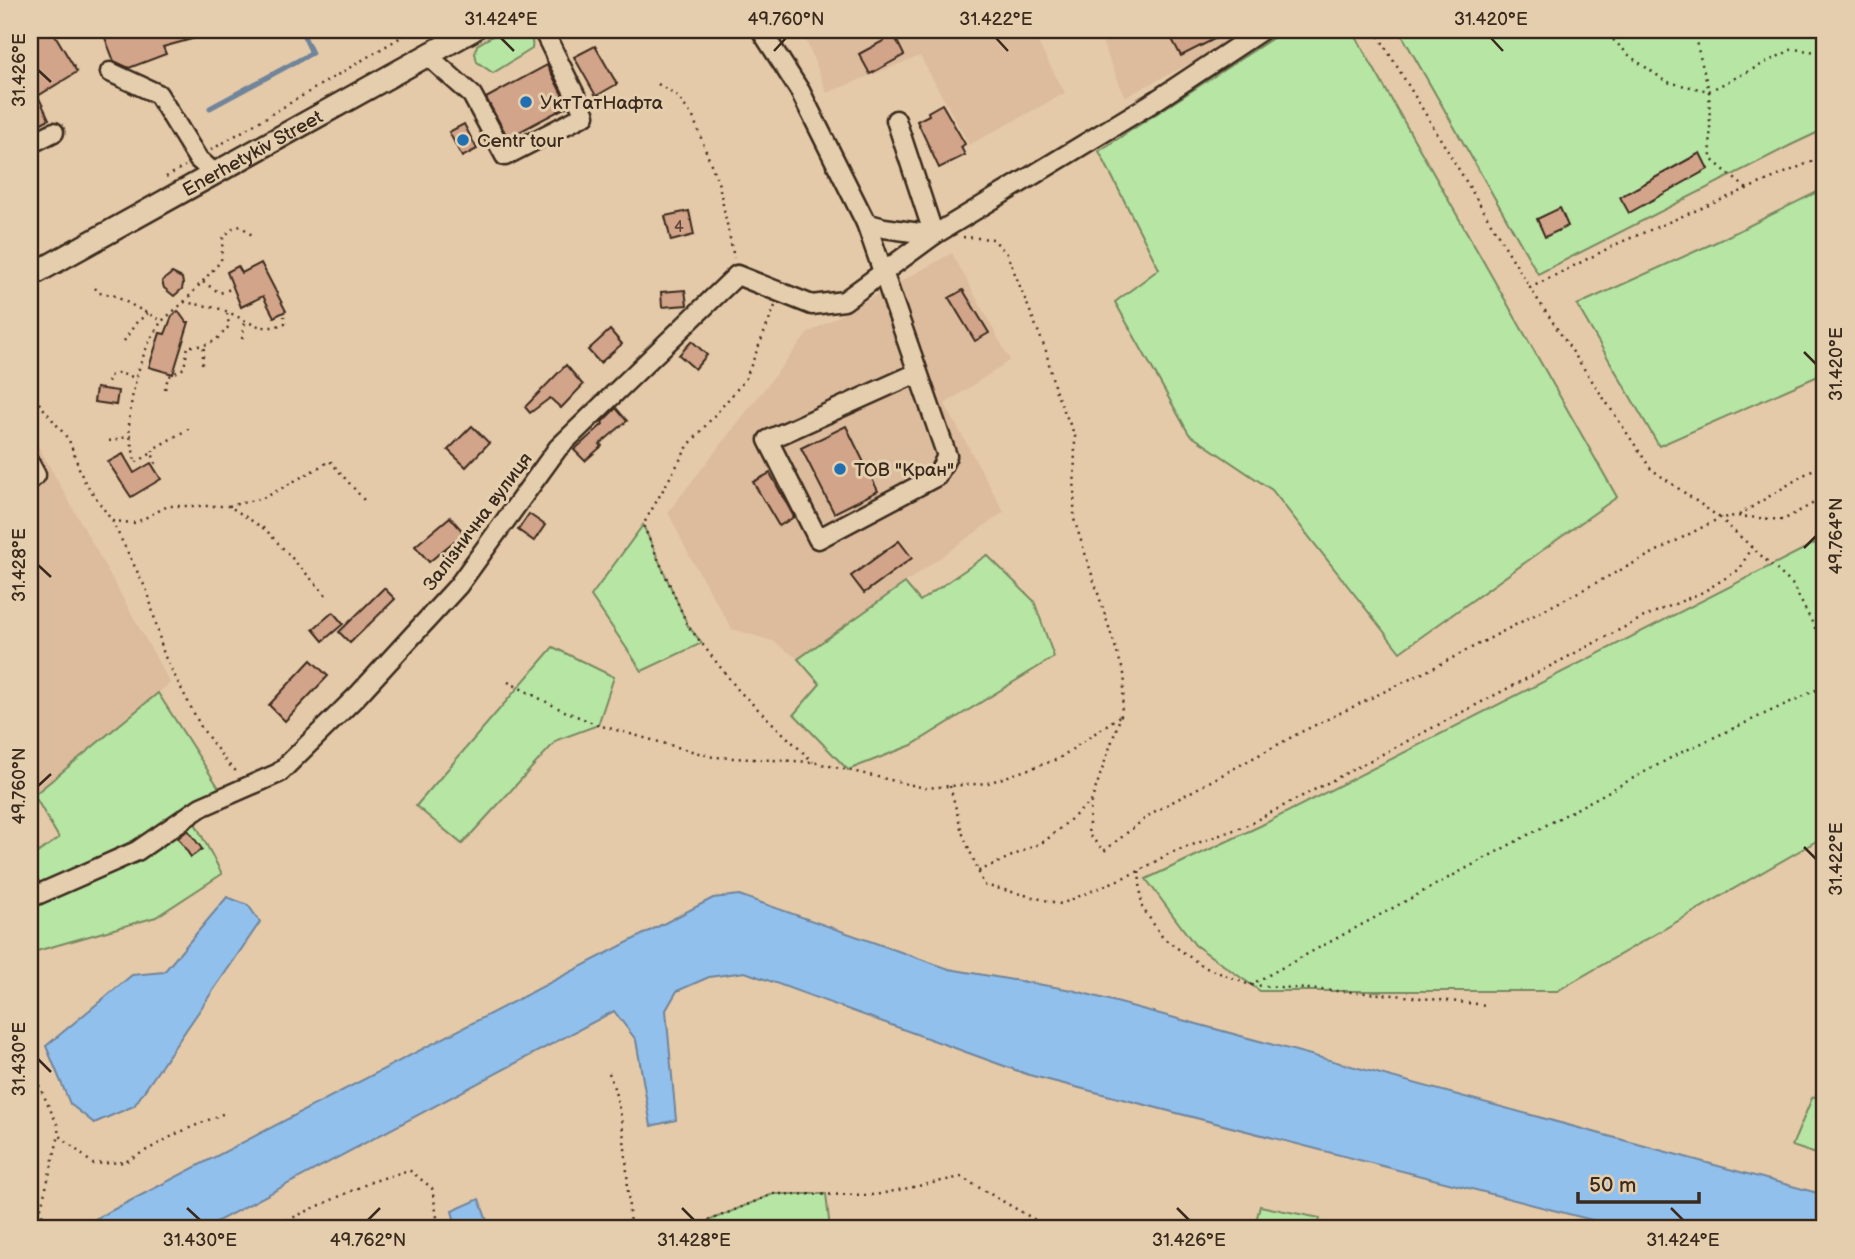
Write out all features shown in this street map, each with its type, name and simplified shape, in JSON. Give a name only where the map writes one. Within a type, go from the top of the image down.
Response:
[{"type":"main road","name":"Enerhetykiv Street","points":[[30,276],[471,30]]},
{"type":"street","points":[[428,55],[472,95],[505,156],[585,115],[543,30]]},
{"type":"street","points":[[761,30],[800,91],[866,223],[947,456],[937,476],[818,539],[768,440],[917,373]]},
{"type":"street","points":[[737,275],[812,305],[844,301],[885,279],[934,235],[1152,103],[1262,30]]},
{"type":"street","points":[[110,72],[158,94],[198,159],[214,173]]},
{"type":"street","points":[[896,120],[934,235]]},
{"type":"street","points":[[30,144],[54,132]]},
{"type":"street","points":[[866,223],[934,235]]},
{"type":"street","name":"Залізнична вулиця","points":[[30,898],[137,851],[201,807],[279,773],[358,695],[458,586],[558,447],[737,275]]},
{"type":"street","points":[[30,464],[36,475],[30,480]]},
{"type":"path","points":[[162,180],[413,30]]},
{"type":"path","points":[[1375,30],[1530,288],[1651,469],[1720,518],[1792,584],[1825,648]]},
{"type":"path","points":[[1603,30],[1632,57],[1667,82],[1709,91],[1793,49],[1825,53]]},
{"type":"path","points":[[1693,30],[1709,91],[1711,159],[1747,189]]},
{"type":"path","points":[[657,84],[678,97],[693,117],[719,185],[737,275]]},
{"type":"path","points":[[1530,288],[1619,243],[1825,156]]},
{"type":"path","points":[[190,428],[153,449],[152,453],[135,463],[129,428],[137,378],[152,334],[221,261],[223,238],[233,228],[241,226],[253,236]]},
{"type":"path","points":[[934,235],[993,239],[1007,254],[1046,351],[1055,390],[1075,436],[1074,519],[1125,677],[1121,715],[1091,802],[1088,834],[1104,851],[1152,813],[1301,732],[1433,668],[1720,518],[1737,516],[1783,520],[1825,497]]},
{"type":"path","points":[[203,282],[220,293],[233,288]]},
{"type":"path","points":[[95,288],[99,293],[113,295],[162,321]]},
{"type":"path","points":[[780,292],[745,380],[688,446],[643,525],[688,626],[739,691],[813,762]]},
{"type":"path","points":[[184,302],[226,311],[246,323],[275,327],[285,323],[284,316]]},
{"type":"path","points":[[165,389],[168,377],[184,368],[188,346],[204,347],[220,338],[229,326],[226,311]]},
{"type":"path","points":[[124,341],[136,323],[148,313]]},
{"type":"path","points":[[242,339],[246,323]]},
{"type":"path","points":[[202,364],[204,347]]},
{"type":"path","points":[[108,382],[109,376],[118,373],[137,378]]},
{"type":"path","points":[[30,392],[69,440],[83,479],[112,521],[148,593],[164,655],[201,727],[227,763],[250,784]]},
{"type":"path","points":[[109,440],[131,436]]},
{"type":"path","points":[[152,453],[156,464]]},
{"type":"path","points":[[112,521],[135,523],[169,506],[229,506],[266,497],[330,461],[364,500]]},
{"type":"path","points":[[1737,516],[1825,462]]},
{"type":"path","points":[[229,506],[266,530],[326,595]]},
{"type":"path","points":[[950,786],[962,832],[984,885],[1061,904],[1139,871],[1170,853],[1245,825],[1632,623],[1703,592],[1740,569],[1752,545]]},
{"type":"path","points":[[509,682],[562,710],[598,725],[713,757],[813,762],[925,788],[988,783],[1058,759],[1121,715]]},
{"type":"path","points":[[1250,985],[1678,754],[1825,686]]},
{"type":"path","points":[[977,872],[1045,841],[1091,802]]},
{"type":"path","points":[[1139,871],[1142,907],[1163,938],[1204,967],[1250,985],[1395,995],[1486,1005]]},
{"type":"path","points":[[30,1066],[57,1124],[59,1135],[41,1208],[45,1229]]},
{"type":"path","points":[[609,1073],[618,1098],[627,1173],[630,1229]]},
{"type":"path","points":[[59,1135],[93,1164],[125,1162],[178,1133],[225,1114]]},
{"type":"path","points":[[268,1229],[371,1182],[409,1170],[432,1188],[439,1229]]},
{"type":"path","points":[[689,1229],[773,1194],[875,1195],[961,1177],[1037,1221],[1078,1229]]},
{"type":"path","points":[[1032,1229],[1037,1221]]},
{"type":"shaded area","points":[[802,30],[1031,30],[1065,93],[969,145],[920,56],[827,93]]},
{"type":"shaded area","points":[[1097,30],[1255,30],[1125,97]]},
{"type":"shaded area","name":"ТОВ \"Кран\"","points":[[952,253],[1010,360],[945,404],[1004,512],[798,659],[773,641],[732,629],[690,557],[668,512],[808,333]]},
{"type":"shaded area","points":[[30,431],[170,683],[30,798]]},
{"type":"green space","points":[[503,30],[520,30],[529,34],[532,49],[493,73],[477,62],[475,53],[477,45]]},
{"type":"green space","points":[[1285,30],[1352,30],[1617,497],[1400,652],[1272,490],[1189,434],[1115,302],[1159,269],[1099,151]]},
{"type":"green space","points":[[1399,30],[1825,30],[1825,129],[1538,274]]},
{"type":"green space","points":[[1825,188],[1825,373],[1659,446],[1577,305],[1716,242]]},
{"type":"green space","points":[[643,525],[688,626],[702,643],[642,671],[591,596]]},
{"type":"green space","points":[[1825,538],[1825,836],[1557,991],[1260,991],[1195,945],[1146,879],[1260,826]]},
{"type":"green space","points":[[987,555],[1034,601],[1054,657],[912,745],[848,770],[794,714],[820,684],[798,659],[905,583],[920,601]]},
{"type":"green space","points":[[553,647],[614,677],[598,725],[557,740],[462,844],[416,806]]},
{"type":"green space","points":[[158,693],[219,788],[132,841],[41,884],[30,869],[30,858],[59,838],[34,795]]},
{"type":"green space","points":[[195,823],[222,874],[156,917],[30,953],[30,909],[144,859]]},
{"type":"green space","points":[[1825,1093],[1825,1157],[1792,1146],[1812,1098]]},
{"type":"green space","points":[[773,1194],[826,1194],[830,1229],[689,1229]]},
{"type":"green space","points":[[1260,1206],[1320,1218],[1318,1229],[1254,1229]]},
{"type":"water","points":[[739,895],[949,969],[1072,990],[1825,1195],[1825,1229],[1627,1229],[1029,1075],[745,972],[709,977],[677,991],[666,1010],[676,1120],[651,1126],[636,1040],[614,1011],[203,1229],[76,1229],[713,898]]},
{"type":"water","points":[[227,897],[248,905],[260,922],[134,1106],[94,1123],[70,1104],[46,1046],[132,975],[164,972]]},
{"type":"water","points":[[479,1199],[490,1229],[457,1229],[452,1211]]},
{"type":"building","points":[[30,30],[52,30],[77,72],[38,96],[49,119],[30,129]]},
{"type":"building","points":[[102,30],[209,30],[210,34],[163,47],[166,54],[129,68],[114,61]]},
{"type":"building","points":[[1167,30],[1232,30],[1181,56]]},
{"type":"building","points":[[894,35],[904,55],[870,74],[859,54]]},
{"type":"building","points":[[595,46],[617,84],[596,96],[574,57]]},
{"type":"building","name":"УктТатНафта","points":[[547,65],[568,106],[508,138],[486,98]]},
{"type":"building","points":[[942,104],[965,144],[961,147],[965,155],[939,168],[917,121]]},
{"type":"building","name":"Centr tour","points":[[464,124],[477,149],[462,157],[449,132]]},
{"type":"building","points":[[1700,153],[1708,169],[1629,213],[1620,197]]},
{"type":"building","points":[[1560,208],[1568,226],[1545,237],[1537,219]]},
{"type":"building","points":[[689,211],[694,235],[671,241],[665,216]]},
{"type":"building","points":[[261,263],[286,311],[274,317],[263,296],[241,307],[227,272],[238,266],[242,273]]},
{"type":"building","points":[[172,273],[182,278],[183,284],[182,289],[174,296],[164,288],[162,281]]},
{"type":"building","points":[[685,290],[687,305],[662,307],[661,292]]},
{"type":"building","points":[[963,290],[989,333],[975,341],[949,298]]},
{"type":"building","points":[[178,311],[186,322],[189,322],[173,374],[149,367],[160,333],[165,334],[172,316]]},
{"type":"building","points":[[610,330],[622,344],[600,363],[588,350]]},
{"type":"building","points":[[692,341],[707,355],[695,369],[679,355]]},
{"type":"building","points":[[566,365],[583,385],[561,408],[550,398],[530,413],[525,407]]},
{"type":"building","points":[[96,388],[118,391],[116,405],[94,402]]},
{"type":"building","points":[[616,408],[627,421],[585,461],[574,450],[603,424]]},
{"type":"building","points":[[472,426],[489,443],[466,467],[448,450]]},
{"type":"building","name":"ТОВ \"Кран\"","points":[[846,426],[878,491],[834,513],[801,448]]},
{"type":"building","points":[[123,454],[134,473],[151,463],[161,479],[131,497],[108,462]]},
{"type":"building","points":[[770,473],[794,517],[779,526],[753,482]]},
{"type":"building","points":[[529,514],[545,525],[534,541],[518,530]]},
{"type":"building","points":[[450,517],[464,533],[429,562],[415,546]]},
{"type":"building","points":[[899,541],[912,558],[864,593],[851,576]]},
{"type":"building","points":[[384,588],[395,599],[350,643],[339,632]]},
{"type":"building","points":[[333,612],[343,624],[323,641],[313,629]]},
{"type":"building","points":[[311,660],[328,676],[285,721],[269,705]]},
{"type":"building","points":[[188,830],[202,849],[191,857],[178,838]]},
{"type":"waterway","points":[[210,108],[312,53],[301,30]]},
{"type":"place","name":"УктТатНафта","points":[[526,102]]},
{"type":"place","name":"Centr tour","points":[[463,140]]},
{"type":"place","name":"ТОВ \"Кран\"","points":[[840,469]]}]
